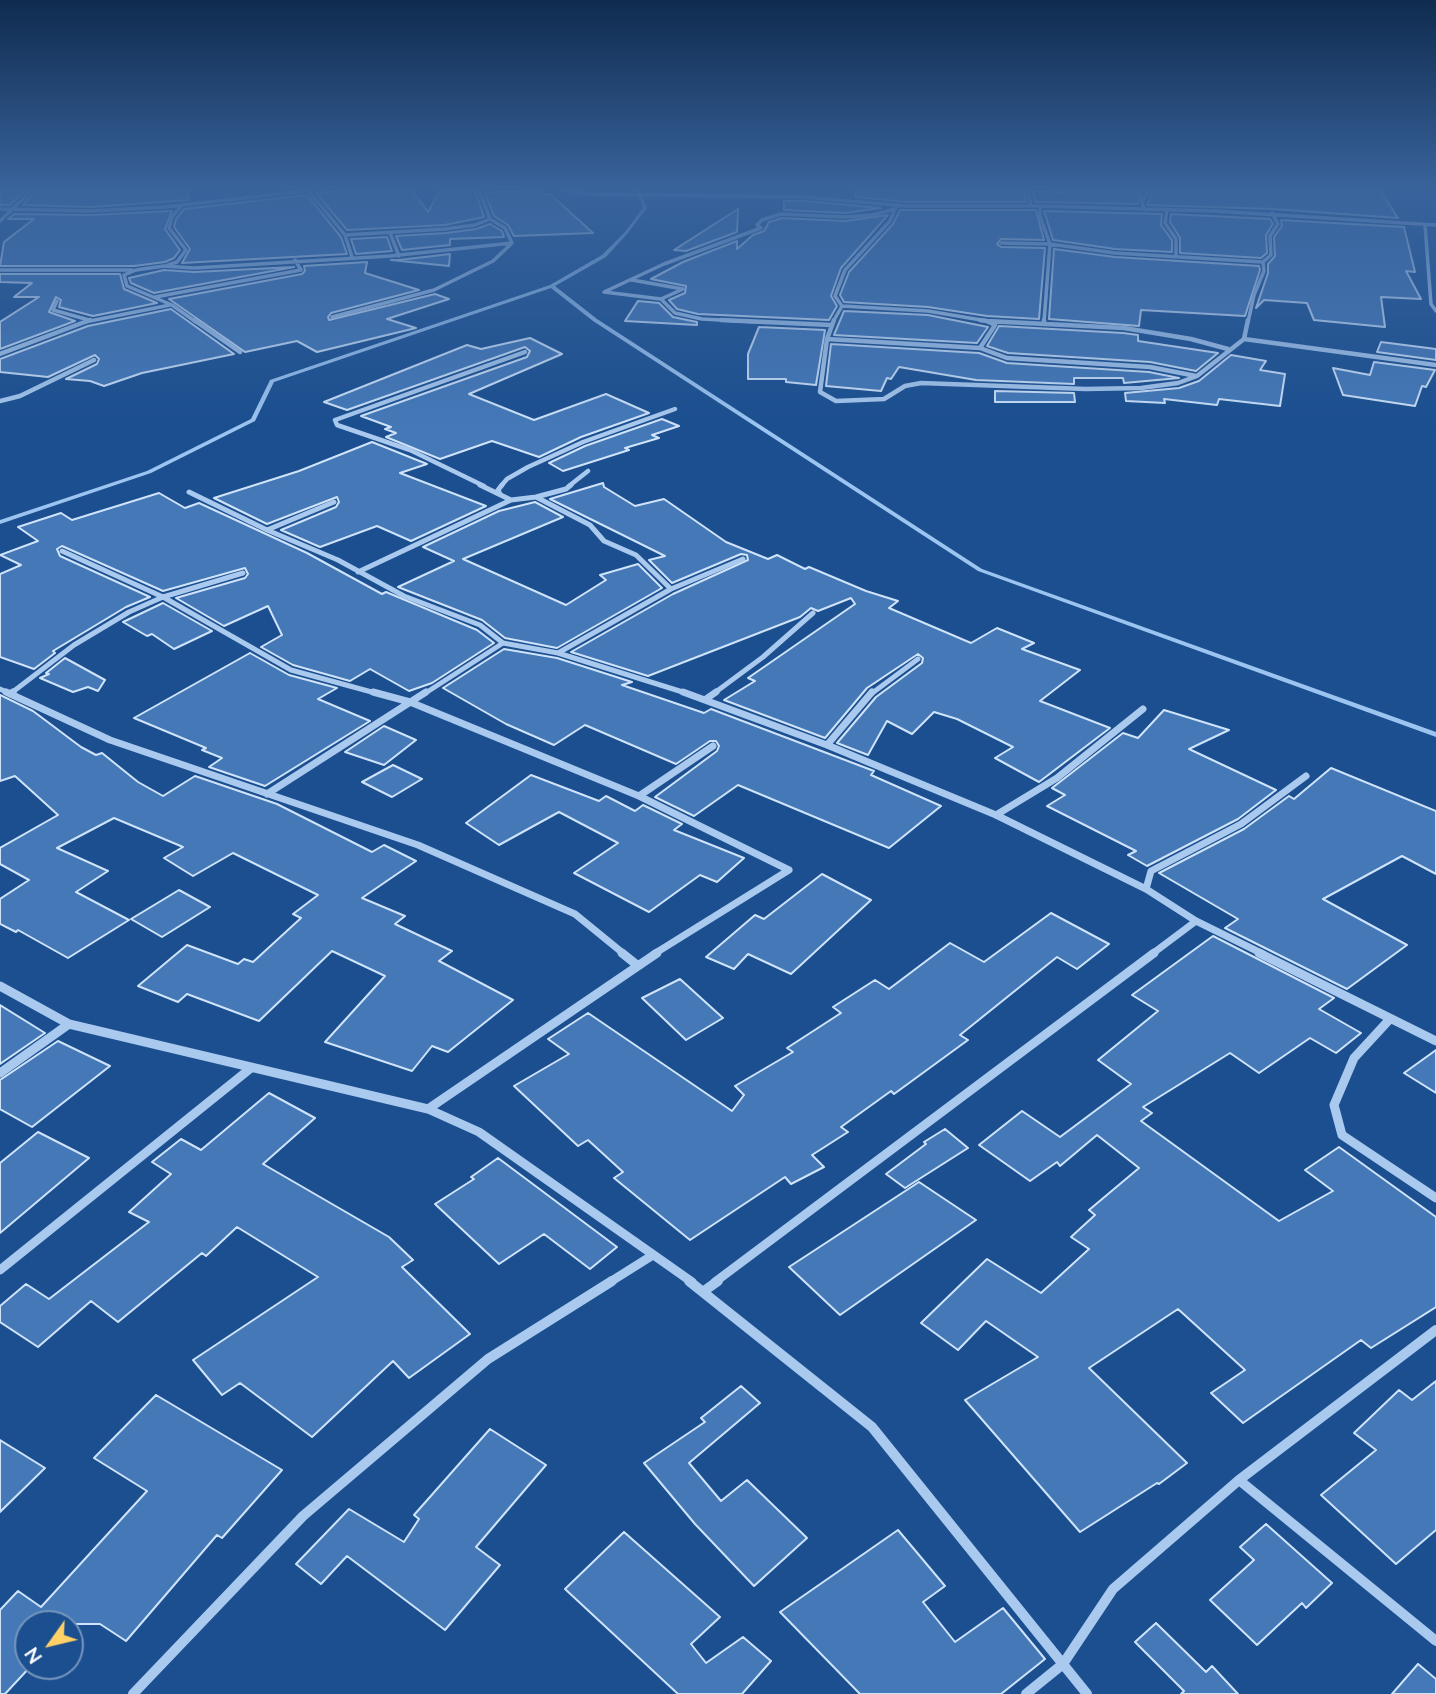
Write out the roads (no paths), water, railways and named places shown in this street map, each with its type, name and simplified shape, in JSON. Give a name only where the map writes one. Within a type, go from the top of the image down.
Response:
[{"type":"street","points":[[0,270],[143,269]]},
{"type":"street","points":[[155,297],[300,269]]},
{"type":"street","points":[[332,317],[433,290],[476,269]]},
{"type":"street","points":[[632,280],[683,289],[661,299],[604,292],[654,269]]},
{"type":"street","points":[[842,306],[835,296],[846,269]]},
{"type":"street","points":[[1044,324],[1048,269]]},
{"type":"street","points":[[1244,339],[1254,295],[1265,269]]},
{"type":"street","points":[[1428,269],[1431,304],[1436,311]]},
{"type":"street","points":[[136,270],[124,275],[127,286],[172,305],[240,352]]},
{"type":"street","points":[[661,299],[675,313],[702,319],[831,325]]},
{"type":"street","points":[[57,301],[53,310],[89,320]]},
{"type":"street","points":[[0,354],[89,320],[172,305]]},
{"type":"street","points":[[842,306],[928,311],[987,321],[1124,328],[1191,339],[1228,349]]},
{"type":"street","points":[[842,306],[831,325],[827,339],[820,392],[836,401],[884,399],[905,386],[921,383],[1086,389],[1141,388],[1178,383],[1197,376],[1244,339],[1436,365]]},
{"type":"street","points":[[980,348],[995,325],[987,321]]},
{"type":"street","points":[[827,339],[980,348],[1007,358],[1150,367],[1197,376]]},
{"type":"street","points":[[511,500],[410,450],[337,425],[335,420],[525,352]]},
{"type":"street","points":[[0,401],[20,396],[94,360]]},
{"type":"street","points":[[499,494],[498,490],[507,480],[527,467],[583,442],[675,409]]},
{"type":"street","points":[[358,572],[511,500],[566,489],[588,471]]},
{"type":"street","points":[[189,492],[267,530],[338,560],[404,596],[480,625],[503,643],[558,653],[706,699],[827,745],[996,815],[1061,849],[1146,888],[1196,921],[1389,1020],[1436,1041]]},
{"type":"street","points":[[536,497],[590,525],[604,541],[636,555],[671,589]]},
{"type":"street","points":[[267,530],[334,502]]},
{"type":"street","points":[[62,551],[163,597],[291,670],[410,702],[639,796],[789,870],[637,965],[428,1109]]},
{"type":"street","points":[[558,653],[671,589],[743,559]]},
{"type":"street","points":[[10,694],[74,645],[129,612],[163,597],[243,573]]},
{"type":"street","points":[[706,699],[763,657],[813,613]]},
{"type":"street","points":[[267,794],[503,643]]},
{"type":"street","points":[[827,745],[875,689],[918,659]]},
{"type":"street","points":[[0,689],[110,740],[418,845],[576,914],[637,965]]},
{"type":"street","points":[[996,815],[1057,778],[1143,709]]},
{"type":"street","points":[[639,796],[713,746]]},
{"type":"street","points":[[1146,888],[1151,870],[1241,824],[1306,776]]},
{"type":"street","points":[[704,1291],[1196,921]]},
{"type":"street","points":[[0,986],[69,1024],[428,1109],[480,1132],[704,1291],[872,1427],[1087,1694]]},
{"type":"street","points":[[1389,1020],[1354,1058],[1334,1105],[1342,1135],[1436,1198]]},
{"type":"street","points":[[0,1073],[69,1024]]},
{"type":"street","points":[[0,1270],[251,1068]]},
{"type":"street","points":[[132,1694],[303,1516],[488,1359],[653,1255]]},
{"type":"street","points":[[1026,1694],[1063,1664],[1113,1588],[1239,1480],[1436,1331]]},
{"type":"street","points":[[1239,1480],[1436,1641]]},
{"type":"waterway","points":[[552,286],[581,269]]},
{"type":"waterway","points":[[0,522],[149,472],[253,420],[272,381],[552,286]]},
{"type":"waterway","points":[[552,286],[595,320],[980,570],[1436,735]]}]
